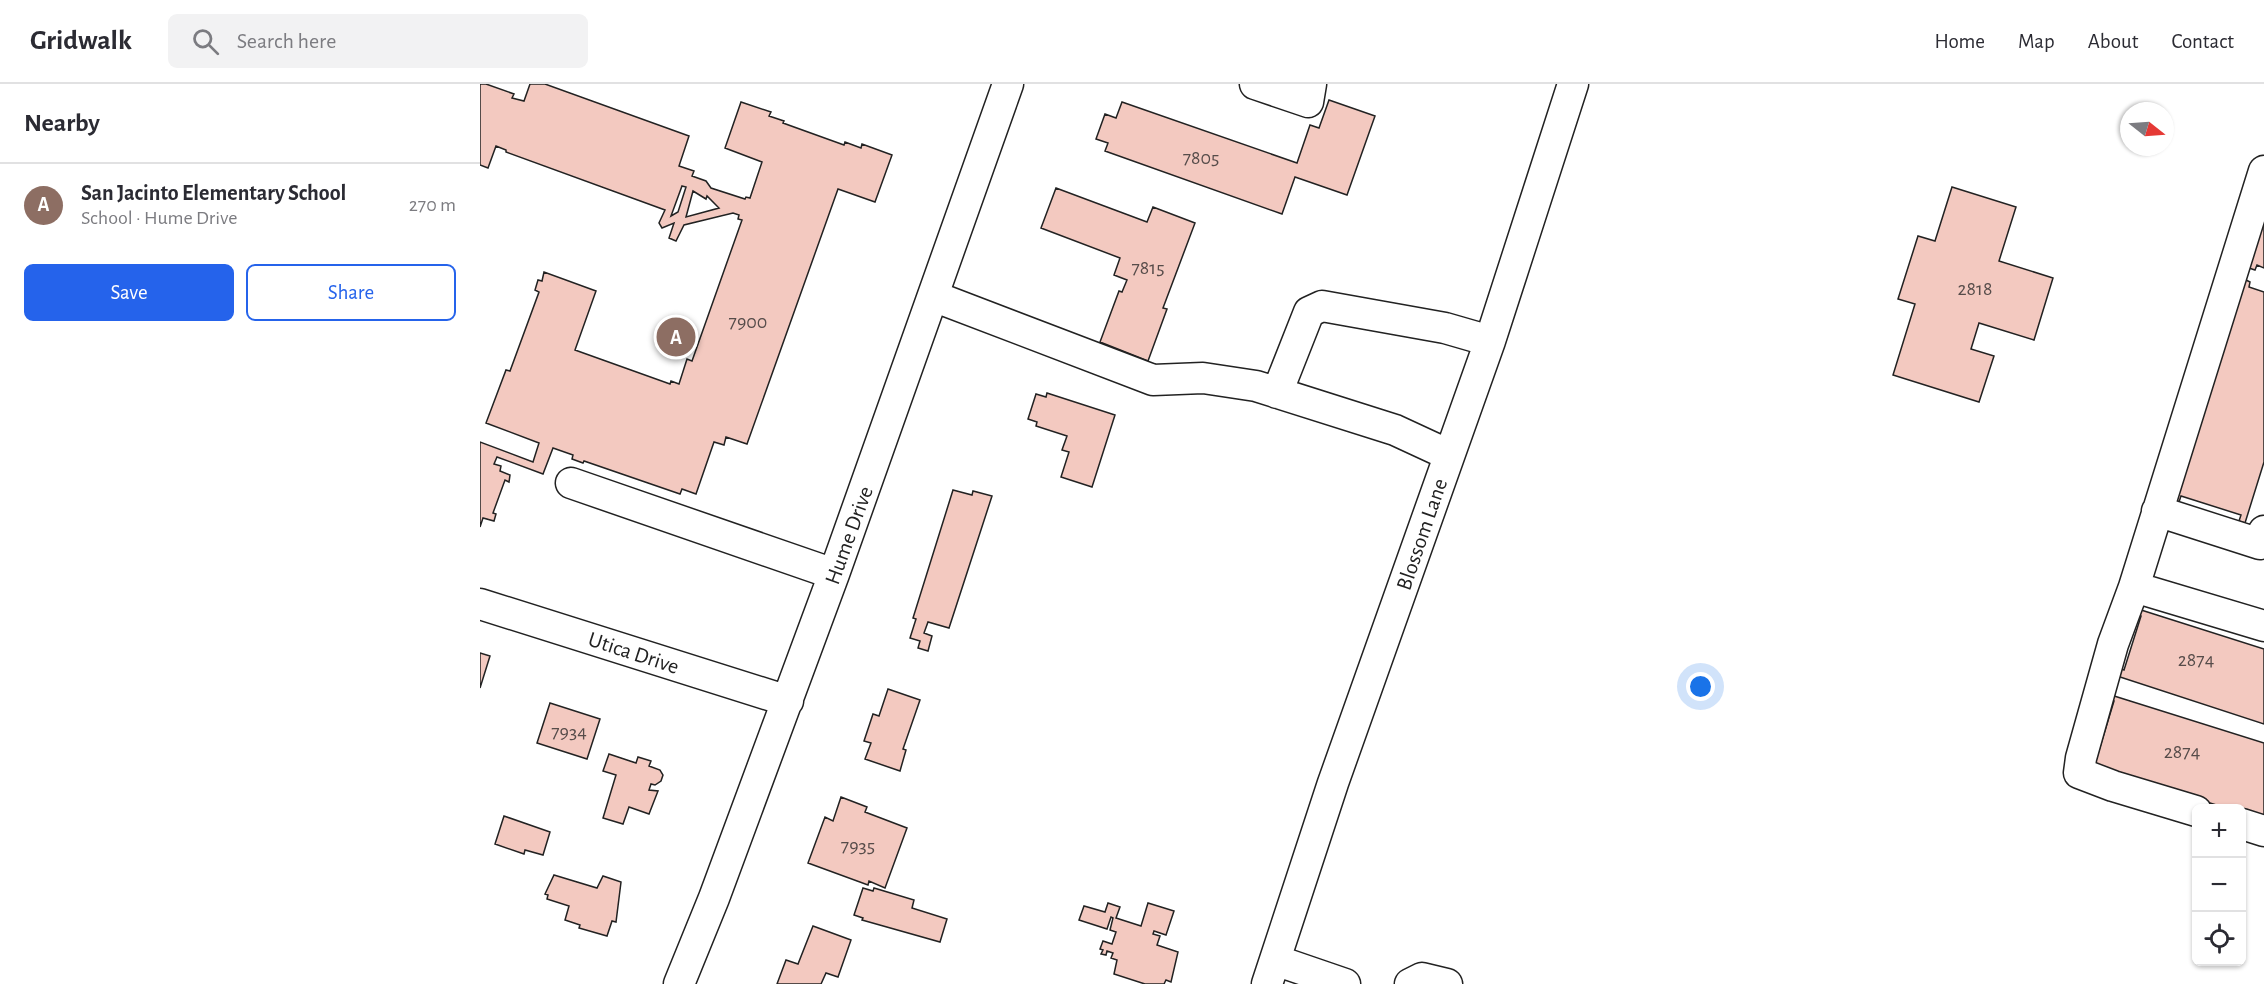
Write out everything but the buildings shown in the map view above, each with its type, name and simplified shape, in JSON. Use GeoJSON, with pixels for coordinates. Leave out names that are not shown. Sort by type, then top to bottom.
{"type":"FeatureCollection","features":[{"type":"Feature","properties":{"kind":"street"},"geometry":{"type":"LineString","coordinates":[[1255,84],[1308,102],[1311,84]]}},
{"type":"Feature","properties":{"kind":"street","name":"Blossom Lane"},"geometry":{"type":"LineString","coordinates":[[1271,972],[1333,783],[1490,341],[1573,84]]}},
{"type":"Feature","properties":{"kind":"street","name":"Hume Drive"},"geometry":{"type":"LineString","coordinates":[[679,984],[788,701],[933,296],[998,87]]}},
{"type":"Feature","properties":{"kind":"street"},"geometry":{"type":"LineString","coordinates":[[2192,810],[2113,786],[2079,773],[2081,758],[2113,644],[2134,587],[2264,171]]}},
{"type":"Feature","properties":{"kind":"street"},"geometry":{"type":"LineString","coordinates":[[933,296],[1154,380],[1203,378],[1257,386],[1395,430],[1449,455]]}},
{"type":"Feature","properties":{"kind":"street"},"geometry":{"type":"LineString","coordinates":[[1277,393],[1309,312],[1322,306],[1445,328],[1490,341]]}},
{"type":"Feature","properties":{"kind":"street"},"geometry":{"type":"LineString","coordinates":[[571,483],[834,574]]}},
{"type":"Feature","properties":{"kind":"street"},"geometry":{"type":"LineString","coordinates":[[2157,511],[2263,541]]}},
{"type":"Feature","properties":{"kind":"street"},"geometry":{"type":"LineString","coordinates":[[2134,587],[2264,626]]}},
{"type":"Feature","properties":{"kind":"street","name":"Utica Drive"},"geometry":{"type":"LineString","coordinates":[[480,604],[788,701]]}},
{"type":"Feature","properties":{"kind":"street"},"geometry":{"type":"LineString","coordinates":[[2246,826],[2264,831]]}},
{"type":"Feature","properties":{"kind":"street"},"geometry":{"type":"LineString","coordinates":[[1271,972],[1345,984]]}},
{"type":"Feature","properties":{"kind":"street"},"geometry":{"type":"LineString","coordinates":[[1410,984],[1422,978],[1448,984]]}},
{"type":"Feature","properties":{"kind":"place","name":"San Jacinto Elementary School"},"geometry":{"type":"Point","coordinates":[676,337]}}]}
